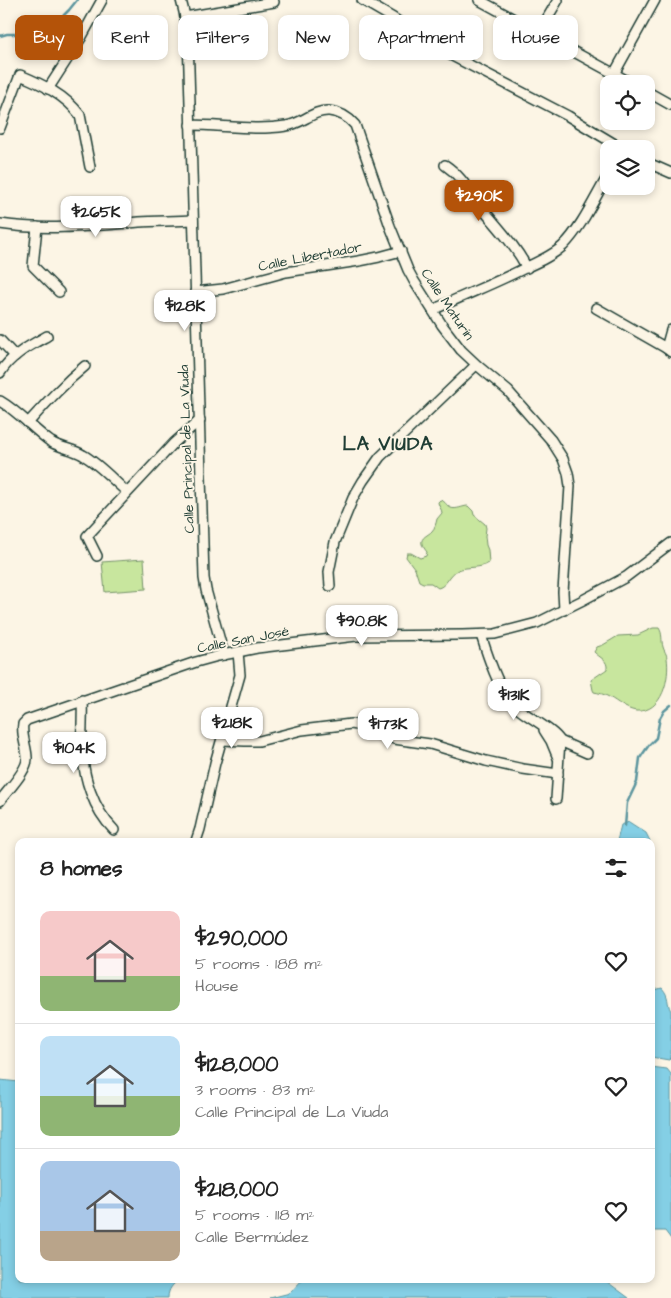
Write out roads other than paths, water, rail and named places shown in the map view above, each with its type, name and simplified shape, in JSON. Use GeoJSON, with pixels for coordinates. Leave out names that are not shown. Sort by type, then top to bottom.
{"type":"FeatureCollection","features":[{"type":"Feature","properties":{"kind":"street"},"geometry":{"type":"LineString","coordinates":[[48,89],[74,50],[102,0]]}},
{"type":"Feature","properties":{"kind":"street","name":"Calle Principal de La Viuda"},"geometry":{"type":"LineString","coordinates":[[181,0],[185,15]]}},
{"type":"Feature","properties":{"kind":"street"},"geometry":{"type":"LineString","coordinates":[[362,0],[387,14],[431,45],[568,116],[607,140]]}},
{"type":"Feature","properties":{"kind":"street"},"geometry":{"type":"LineString","coordinates":[[479,0],[507,15]]}},
{"type":"Feature","properties":{"kind":"street"},"geometry":{"type":"LineString","coordinates":[[549,15],[558,0]]}},
{"type":"Feature","properties":{"kind":"street"},"geometry":{"type":"LineString","coordinates":[[578,54],[614,74],[655,0]]}},
{"type":"Feature","properties":{"kind":"street"},"geometry":{"type":"LineString","coordinates":[[197,15],[274,2]]}},
{"type":"Feature","properties":{"kind":"street","name":"Calle Principal de La Viuda"},"geometry":{"type":"LineString","coordinates":[[189,60],[204,578],[224,655]]}},
{"type":"Feature","properties":{"kind":"street"},"geometry":{"type":"LineString","coordinates":[[0,128],[20,74],[68,102],[80,115],[90,166]]}},
{"type":"Feature","properties":{"kind":"street"},"geometry":{"type":"LineString","coordinates":[[655,96],[671,105]]}},
{"type":"Feature","properties":{"kind":"street"},"geometry":{"type":"LineString","coordinates":[[0,97],[10,101]]}},
{"type":"Feature","properties":{"kind":"street","name":"Calle Maturín"},"geometry":{"type":"LineString","coordinates":[[190,125],[270,128],[290,126],[320,112],[336,112],[345,116],[355,126],[387,216],[414,281],[447,333],[476,365],[508,391],[543,430],[563,459],[570,486],[563,592],[564,610]]}},
{"type":"Feature","properties":{"kind":"street"},"geometry":{"type":"LineString","coordinates":[[445,165],[460,177],[479,204],[515,247],[527,268]]}},
{"type":"Feature","properties":{"kind":"street"},"geometry":{"type":"LineString","coordinates":[[655,166],[671,173]]}},
{"type":"Feature","properties":{"kind":"street"},"geometry":{"type":"LineString","coordinates":[[433,310],[527,268],[555,252],[574,232],[600,189]]}},
{"type":"Feature","properties":{"kind":"street"},"geometry":{"type":"LineString","coordinates":[[0,224],[37,227],[91,226],[193,220]]}},
{"type":"Feature","properties":{"kind":"street"},"geometry":{"type":"LineString","coordinates":[[37,227],[33,266],[59,292]]}},
{"type":"Feature","properties":{"kind":"street","name":"Calle Libertador"},"geometry":{"type":"LineString","coordinates":[[195,292],[223,289],[286,272],[359,261],[401,251]]}},
{"type":"Feature","properties":{"kind":"street"},"geometry":{"type":"LineString","coordinates":[[596,308],[668,350],[671,330]]}},
{"type":"Feature","properties":{"kind":"street"},"geometry":{"type":"LineString","coordinates":[[0,373],[9,360],[47,336]]}},
{"type":"Feature","properties":{"kind":"street"},"geometry":{"type":"LineString","coordinates":[[0,340],[15,356]]}},
{"type":"Feature","properties":{"kind":"street"},"geometry":{"type":"LineString","coordinates":[[330,586],[329,572],[335,542],[353,498],[363,481],[380,457],[476,365]]}},
{"type":"Feature","properties":{"kind":"street"},"geometry":{"type":"LineString","coordinates":[[28,423],[68,380],[85,366]]}},
{"type":"Feature","properties":{"kind":"street"},"geometry":{"type":"LineString","coordinates":[[0,401],[9,406],[54,444],[89,459],[127,492]]}},
{"type":"Feature","properties":{"kind":"street"},"geometry":{"type":"LineString","coordinates":[[97,556],[87,536],[174,443],[200,420]]}},
{"type":"Feature","properties":{"kind":"street","name":"Calle San José"},"geometry":{"type":"LineString","coordinates":[[0,800],[26,765],[27,756],[22,730],[23,724],[27,720],[196,662],[238,652],[282,644],[364,635],[495,634],[530,625],[564,610],[626,577],[671,543]]}},
{"type":"Feature","properties":{"kind":"street"},"geometry":{"type":"LineString","coordinates":[[480,635],[498,681],[511,702],[560,741],[587,753]]}},
{"type":"Feature","properties":{"kind":"street"},"geometry":{"type":"LineString","coordinates":[[197,838],[215,763],[240,675],[238,652]]}},
{"type":"Feature","properties":{"kind":"street"},"geometry":{"type":"LineString","coordinates":[[82,700],[82,747],[86,774],[98,810],[114,830]]}},
{"type":"Feature","properties":{"kind":"street"},"geometry":{"type":"LineString","coordinates":[[222,740],[259,741],[302,730],[351,724],[394,739],[430,744],[486,761],[523,769],[558,771]]}},
{"type":"Feature","properties":{"kind":"street"},"geometry":{"type":"LineString","coordinates":[[539,724],[551,741],[556,754],[558,771]]}},
{"type":"Feature","properties":{"kind":"street"},"geometry":{"type":"LineString","coordinates":[[556,799],[560,741]]}},
{"type":"Feature","properties":{"kind":"water"},"geometry":{"type":"Polygon","coordinates":[[[629,822],[646,833],[648,838],[618,838],[621,825],[629,822]]]}},
{"type":"Feature","properties":{"kind":"water"},"geometry":{"type":"Polygon","coordinates":[[[662,988],[666,994],[671,1011],[671,1058],[669,1060],[655,1058],[655,990],[662,988]]]}},
{"type":"Feature","properties":{"kind":"water"},"geometry":{"type":"Polygon","coordinates":[[[655,1068],[667,1069],[671,1074],[671,1239],[665,1231],[655,1231],[655,1068]]]}},
{"type":"Feature","properties":{"kind":"water"},"geometry":{"type":"Polygon","coordinates":[[[0,1080],[15,1082],[15,1283],[175,1283],[171,1287],[168,1298],[0,1298],[0,1080]]]}},
{"type":"Feature","properties":{"kind":"water"},"geometry":{"type":"Polygon","coordinates":[[[299,1283],[609,1283],[629,1298],[270,1298],[290,1293],[299,1283]]]}},
{"type":"Feature","properties":{"kind":"waterway"},"geometry":{"type":"LineString","coordinates":[[0,36],[7,34],[39,34],[50,29],[77,0]]}},
{"type":"Feature","properties":{"kind":"waterway"},"geometry":{"type":"LineString","coordinates":[[625,826],[627,803],[637,782],[640,758],[656,738],[660,718],[671,705]]}},
{"type":"Feature","properties":{"kind":"district","name":"LA VIUDA"},"geometry":{"type":"Point","coordinates":[388,443]}}]}
